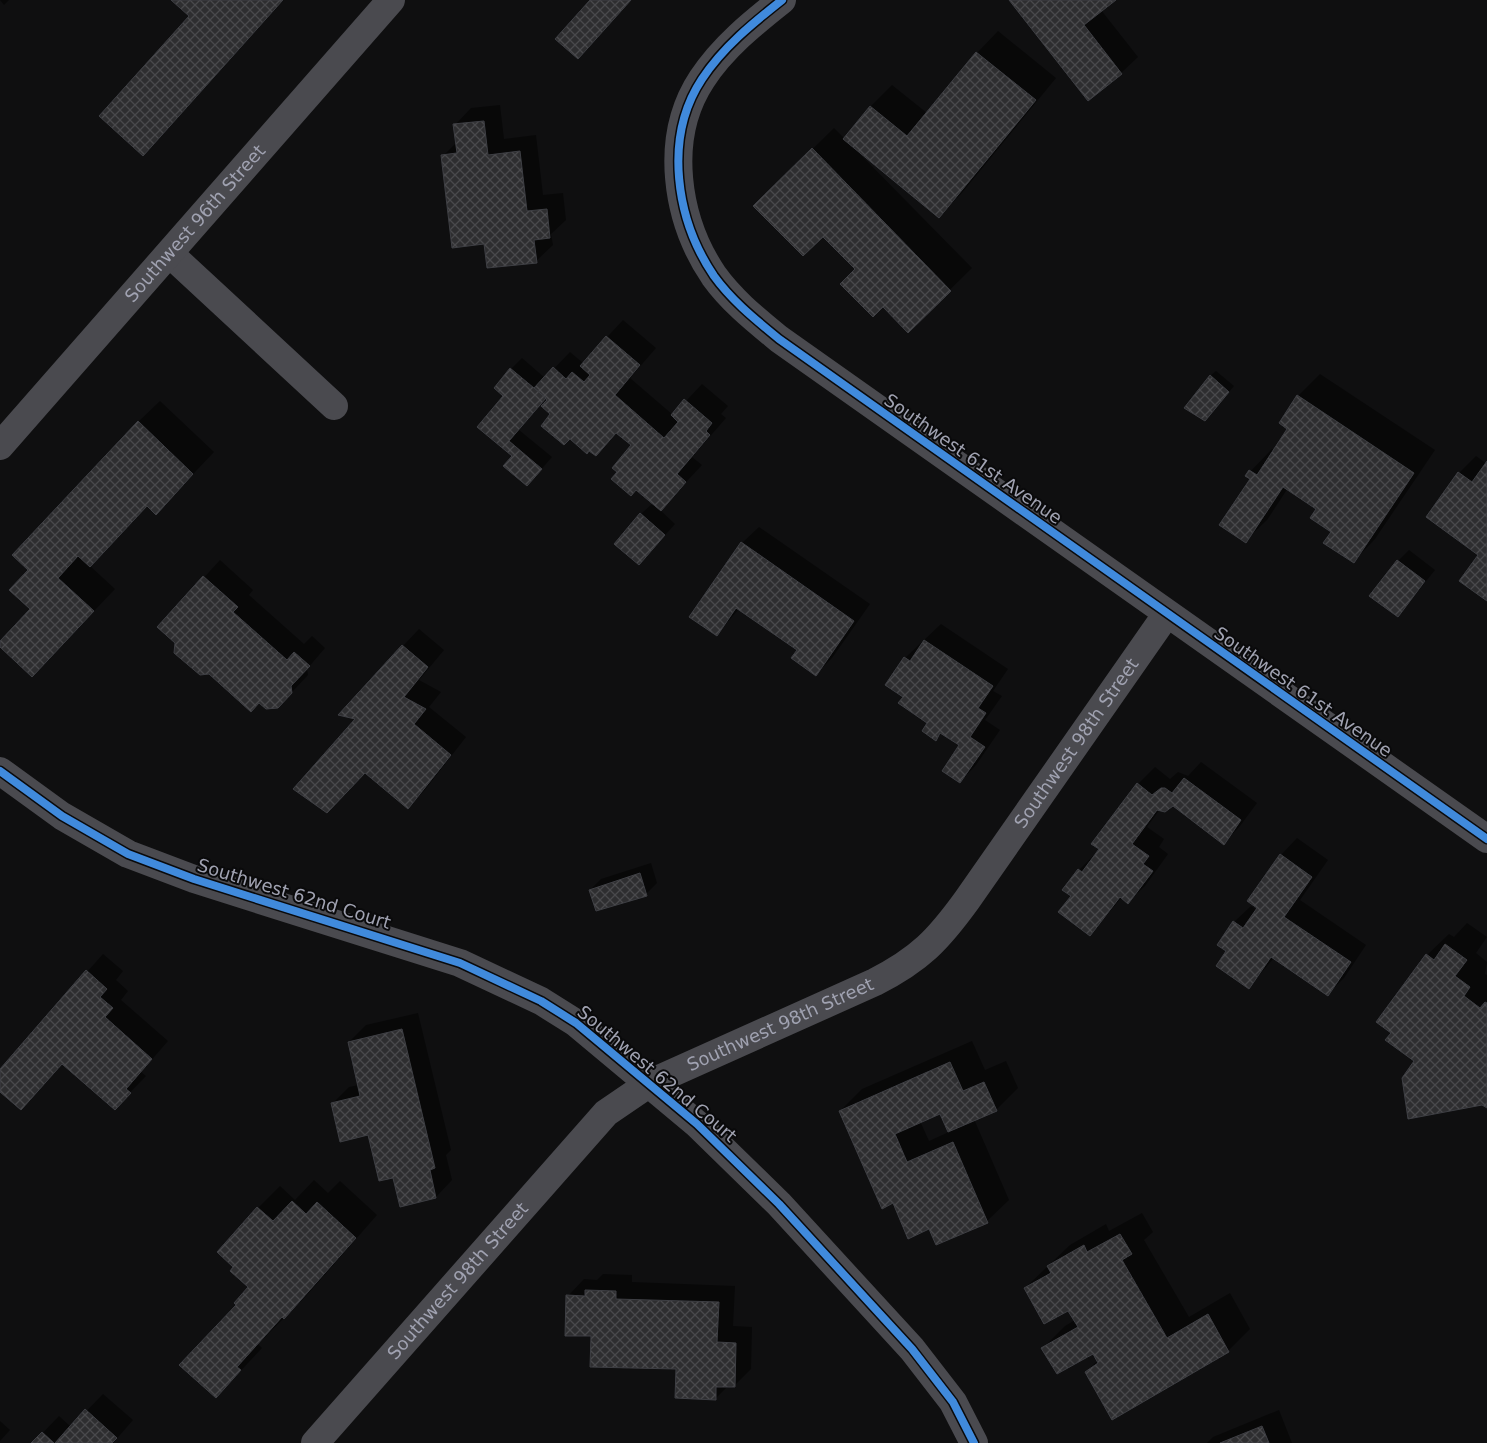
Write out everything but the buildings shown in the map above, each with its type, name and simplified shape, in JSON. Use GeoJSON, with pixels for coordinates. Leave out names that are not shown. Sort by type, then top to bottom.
{"type":"FeatureCollection","features":[{"type":"Feature","properties":{"kind":"street","name":"Southwest 96th Street"},"geometry":{"type":"LineString","coordinates":[[0,446],[391,0]]}},
{"type":"Feature","properties":{"kind":"street","name":"Southwest 61st Avenue"},"geometry":{"type":"LineString","coordinates":[[782,0],[743,32],[719,56],[701,80],[688,108],[681,134],[677,160],[681,193],[688,220],[701,252],[714,276],[731,297],[779,339],[1166,615],[1487,839]]}},
{"type":"Feature","properties":{"kind":"street"},"geometry":{"type":"LineString","coordinates":[[170,254],[334,406]]}},
{"type":"Feature","properties":{"kind":"street","name":"Southwest 98th Street"},"geometry":{"type":"LineString","coordinates":[[315,1443],[606,1113],[650,1083],[875,982],[905,967],[924,952],[943,933],[967,900],[1166,615]]}},
{"type":"Feature","properties":{"kind":"street","name":"Southwest 62nd Court"},"geometry":{"type":"LineString","coordinates":[[0,771],[62,816],[128,854],[163,869],[460,963],[541,1001],[576,1023],[697,1124],[779,1204],[912,1348],[953,1402],[974,1443]]}},
{"type":"Feature","properties":{"kind":"cycle path"},"geometry":{"type":"LineString","coordinates":[[782,0],[739,36],[710,67],[690,102],[682,127],[679,152],[679,179],[683,205],[701,254],[721,285],[745,310],[779,339],[1487,839]]}},
{"type":"Feature","properties":{"kind":"cycle path"},"geometry":{"type":"LineString","coordinates":[[0,771],[62,816],[128,854],[194,879],[460,963],[541,1001],[576,1023],[697,1124],[779,1204],[912,1349],[953,1402],[974,1443]]}}]}
